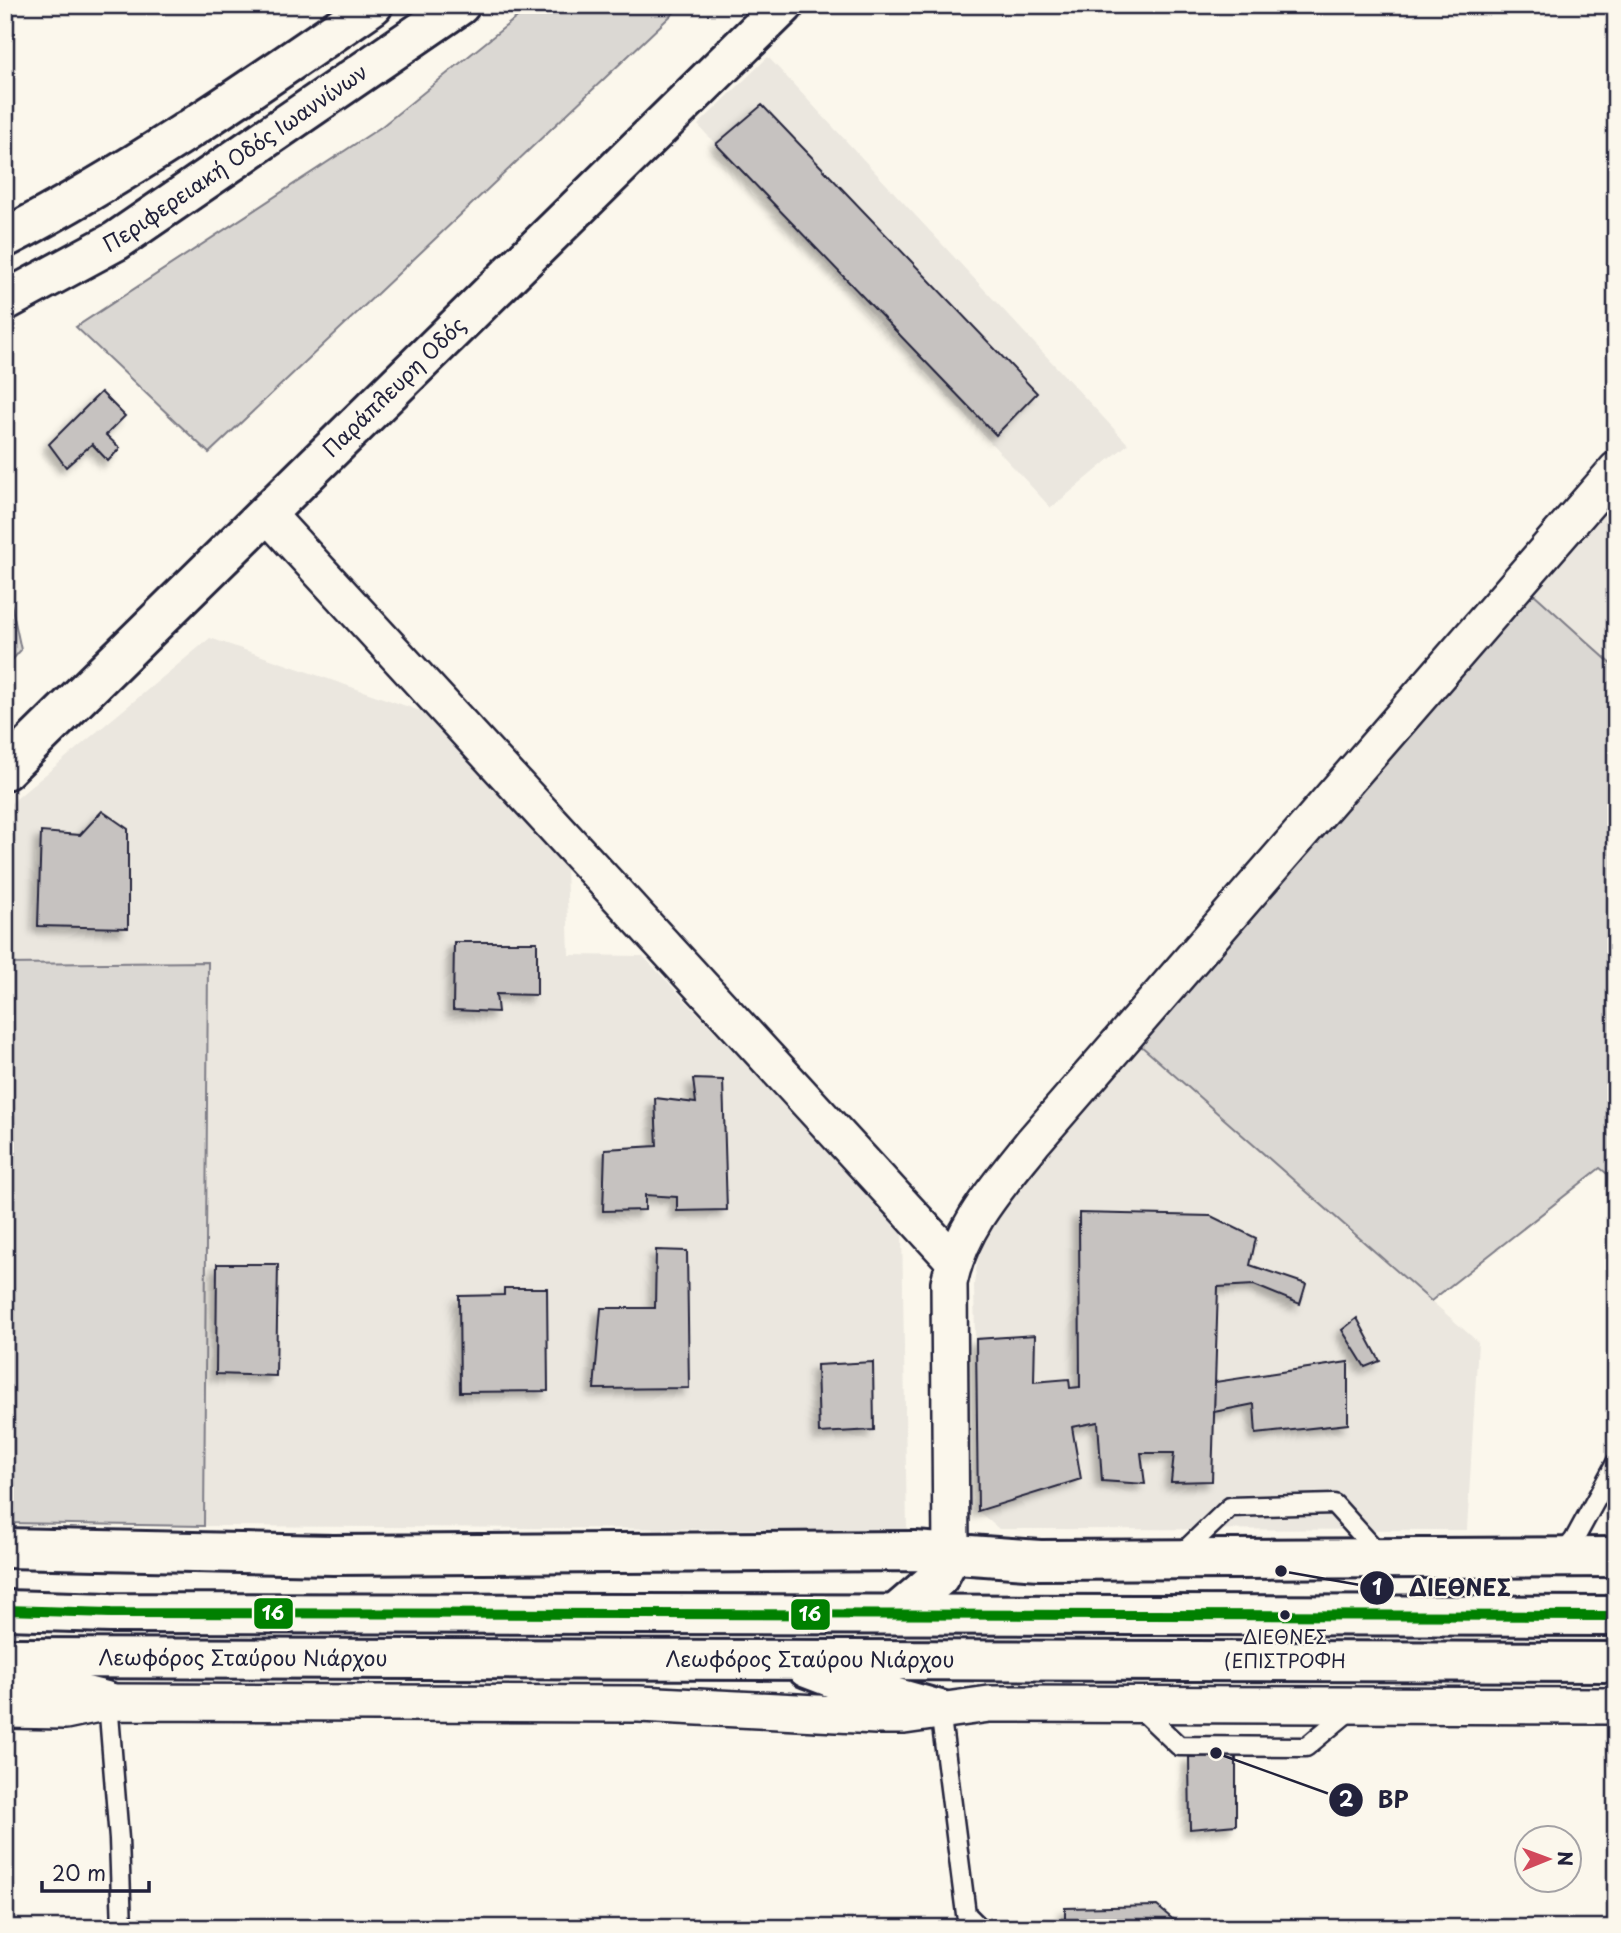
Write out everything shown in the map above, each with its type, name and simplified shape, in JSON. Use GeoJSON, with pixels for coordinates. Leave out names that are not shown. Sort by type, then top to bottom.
{"type":"FeatureCollection","features":[{"type":"Feature","properties":{"kind":"main road"},"geometry":{"type":"LineString","coordinates":[[5,238],[99,186],[164,145],[373,5]]}},
{"type":"Feature","properties":{"kind":"main road","name":"Περιφερειακή Οδός Ιωαννίνων"},"geometry":{"type":"LineString","coordinates":[[5,301],[116,241],[345,87],[460,5]]}},
{"type":"Feature","properties":{"kind":"main road","name":"Παράπλευρη Οδός"},"geometry":{"type":"LineString","coordinates":[[5,770],[784,5]]}},
{"type":"Feature","properties":{"kind":"main road"},"geometry":{"type":"LineString","coordinates":[[5,1548],[356,1555],[886,1551],[1040,1560],[1616,1557]]}},
{"type":"Feature","properties":{"kind":"main road"},"geometry":{"type":"LineString","coordinates":[[897,1613],[939,1577],[951,1555]]}},
{"type":"Feature","properties":{"kind":"main road"},"geometry":{"type":"LineString","coordinates":[[5,1610],[111,1613],[1616,1616]]}},
{"type":"Feature","properties":{"kind":"main road","name":"Λεωφόρος Σταύρου Νιάρχου"},"geometry":{"type":"LineString","coordinates":[[5,1658],[1616,1662]]}},
{"type":"Feature","properties":{"kind":"main road"},"geometry":{"type":"LineString","coordinates":[[786,1660],[854,1686],[940,1710]]}},
{"type":"Feature","properties":{"kind":"main road"},"geometry":{"type":"LineString","coordinates":[[5,1681],[35,1689],[89,1695],[108,1702]]}},
{"type":"Feature","properties":{"kind":"street"},"geometry":{"type":"LineString","coordinates":[[951,1555],[948,1296],[954,1261],[977,1213],[1033,1142],[1616,470]]}},
{"type":"Feature","properties":{"kind":"street"},"geometry":{"type":"LineString","coordinates":[[267,513],[954,1261]]}},
{"type":"Feature","properties":{"kind":"street"},"geometry":{"type":"LineString","coordinates":[[5,1710],[65,1711],[108,1702],[639,1703],[904,1716],[989,1704],[1616,1706]]}},
{"type":"Feature","properties":{"kind":"lane"},"geometry":{"type":"LineString","coordinates":[[1560,1558],[1574,1540],[1616,1463]]}},
{"type":"Feature","properties":{"kind":"lane"},"geometry":{"type":"LineString","coordinates":[[1176,1559],[1230,1507],[1334,1504],[1384,1558]]}},
{"type":"Feature","properties":{"kind":"lane"},"geometry":{"type":"LineString","coordinates":[[108,1702],[119,1839],[122,1928]]}},
{"type":"Feature","properties":{"kind":"lane"},"geometry":{"type":"LineString","coordinates":[[940,1710],[966,1914],[980,1928]]}},
{"type":"Feature","properties":{"kind":"shaded area"},"geometry":{"type":"Polygon","coordinates":[[[532,5],[682,5],[209,453],[76,327],[381,127],[532,5]]]}},
{"type":"Feature","properties":{"kind":"shaded area"},"geometry":{"type":"Polygon","coordinates":[[[768,57],[1128,444],[1051,508],[698,125],[768,57]]]}},
{"type":"Feature","properties":{"kind":"shaded area"},"geometry":{"type":"Polygon","coordinates":[[[1616,498],[1616,668],[1533,593],[1616,498]]]}},
{"type":"Feature","properties":{"kind":"shaded area"},"geometry":{"type":"Polygon","coordinates":[[[5,575],[21,650],[5,668],[5,575]]]}},
{"type":"Feature","properties":{"kind":"shaded area"},"geometry":{"type":"Polygon","coordinates":[[[1533,593],[1616,668],[1616,1181],[1600,1168],[1431,1301],[1140,1045],[1533,593]]]}},
{"type":"Feature","properties":{"kind":"shaded area"},"geometry":{"type":"Polygon","coordinates":[[[210,638],[432,715],[566,865],[569,955],[643,956],[902,1228],[907,1530],[204,1526],[208,962],[5,964],[5,808],[210,638]]]}},
{"type":"Feature","properties":{"kind":"shaded area"},"geometry":{"type":"Polygon","coordinates":[[[208,962],[204,1526],[5,1523],[5,964],[208,962]]]}},
{"type":"Feature","properties":{"kind":"shaded area"},"geometry":{"type":"Polygon","coordinates":[[[1140,1045],[1478,1342],[1467,1530],[999,1529],[978,1511],[974,1284],[979,1252],[993,1220],[1008,1197],[1140,1045]]]}},
{"type":"Feature","properties":{"kind":"building"},"geometry":{"type":"Polygon","coordinates":[[[762,105],[1037,393],[996,435],[716,144],[762,105]]]}},
{"type":"Feature","properties":{"kind":"building"},"geometry":{"type":"Polygon","coordinates":[[[101,392],[125,416],[106,435],[120,448],[108,461],[92,444],[66,467],[49,444],[101,392]]]}},
{"type":"Feature","properties":{"kind":"building"},"geometry":{"type":"Polygon","coordinates":[[[102,811],[128,829],[128,928],[38,926],[41,832],[80,835],[102,811]]]}},
{"type":"Feature","properties":{"kind":"building"},"geometry":{"type":"Polygon","coordinates":[[[454,942],[537,942],[537,995],[496,994],[498,1012],[453,1010],[454,942]]]}},
{"type":"Feature","properties":{"kind":"building"},"geometry":{"type":"Polygon","coordinates":[[[693,1079],[723,1080],[727,1210],[677,1211],[677,1197],[645,1195],[645,1210],[603,1211],[605,1149],[657,1146],[655,1098],[696,1103],[693,1079]]]}},
{"type":"Feature","properties":{"kind":"building"},"geometry":{"type":"Polygon","coordinates":[[[1079,1213],[1211,1216],[1256,1238],[1250,1265],[1306,1284],[1300,1304],[1254,1285],[1218,1287],[1212,1481],[1171,1482],[1174,1453],[1141,1453],[1145,1484],[1102,1481],[1098,1422],[1072,1427],[1081,1479],[978,1511],[976,1339],[1035,1335],[1034,1382],[1069,1379],[1070,1388],[1080,1387],[1079,1213]]]}},
{"type":"Feature","properties":{"kind":"building"},"geometry":{"type":"Polygon","coordinates":[[[656,1250],[687,1251],[689,1388],[594,1389],[601,1308],[655,1308],[656,1250]]]}},
{"type":"Feature","properties":{"kind":"building"},"geometry":{"type":"Polygon","coordinates":[[[217,1264],[278,1264],[276,1376],[216,1374],[217,1264]]]}},
{"type":"Feature","properties":{"kind":"building"},"geometry":{"type":"Polygon","coordinates":[[[504,1288],[547,1288],[548,1391],[460,1392],[459,1296],[504,1295],[504,1288]]]}},
{"type":"Feature","properties":{"kind":"building"},"geometry":{"type":"Polygon","coordinates":[[[1357,1318],[1380,1361],[1365,1367],[1342,1330],[1357,1318]]]}},
{"type":"Feature","properties":{"kind":"building"},"geometry":{"type":"Polygon","coordinates":[[[873,1362],[874,1430],[819,1433],[817,1365],[873,1362]]]}},
{"type":"Feature","properties":{"kind":"building"},"geometry":{"type":"Polygon","coordinates":[[[1348,1362],[1348,1424],[1256,1434],[1254,1404],[1214,1412],[1215,1382],[1348,1362]]]}},
{"type":"Feature","properties":{"kind":"building"},"geometry":{"type":"Polygon","coordinates":[[[1236,1756],[1236,1825],[1190,1829],[1189,1757],[1236,1756]]]}},
{"type":"Feature","properties":{"kind":"building"},"geometry":{"type":"Polygon","coordinates":[[[1157,1906],[1182,1927],[1209,1928],[1065,1928],[1065,1908],[1157,1906]]]}},
{"type":"Feature","properties":{"kind":"transit line","name":"16"},"geometry":{"type":"LineString","coordinates":[[5,1610],[111,1613],[1616,1616]]}},
{"type":"Feature","properties":{"kind":"place","name":"ΔΙΕΘΝΕΣ"},"geometry":{"type":"Point","coordinates":[1281,1571]}},
{"type":"Feature","properties":{"kind":"place","name":"ΔΙΕΘΝΕΣ (ΕΠΙΣΤΡΟΦΗ"},"geometry":{"type":"Point","coordinates":[1285,1615]}},
{"type":"Feature","properties":{"kind":"place","name":"BP"},"geometry":{"type":"Point","coordinates":[1216,1753]}}]}
